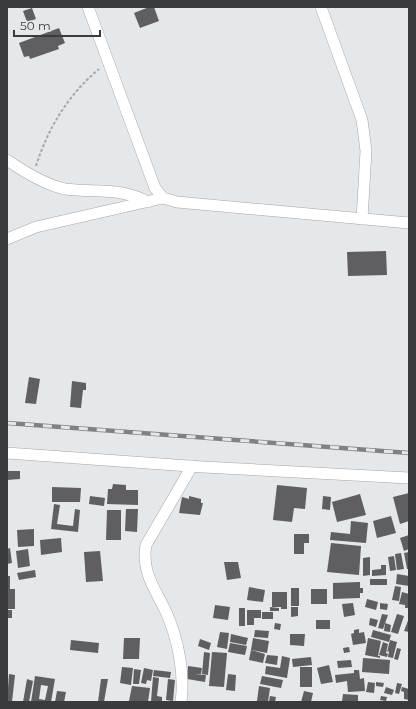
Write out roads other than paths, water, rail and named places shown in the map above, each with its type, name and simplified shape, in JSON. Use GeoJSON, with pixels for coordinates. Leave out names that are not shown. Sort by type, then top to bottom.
{"type":"FeatureCollection","features":[{"type":"Feature","properties":{"kind":"street"},"geometry":{"type":"LineString","coordinates":[[88,7],[155,188],[163,198]]}},
{"type":"Feature","properties":{"kind":"street"},"geometry":{"type":"LineString","coordinates":[[321,7],[362,120],[366,151],[362,219]]}},
{"type":"Feature","properties":{"kind":"street"},"geometry":{"type":"LineString","coordinates":[[7,160],[33,175],[63,188],[87,192],[115,191],[138,196],[148,202]]}},
{"type":"Feature","properties":{"kind":"street"},"geometry":{"type":"LineString","coordinates":[[7,239],[36,227],[163,198],[177,202],[409,223]]}},
{"type":"Feature","properties":{"kind":"street"},"geometry":{"type":"LineString","coordinates":[[7,453],[192,466],[409,478]]}},
{"type":"Feature","properties":{"kind":"street"},"geometry":{"type":"LineString","coordinates":[[181,702],[182,682],[173,630],[146,571],[144,556],[146,545],[192,466]]}},
{"type":"Feature","properties":{"kind":"railway"},"geometry":{"type":"LineString","coordinates":[[7,423],[409,453]]}}]}
